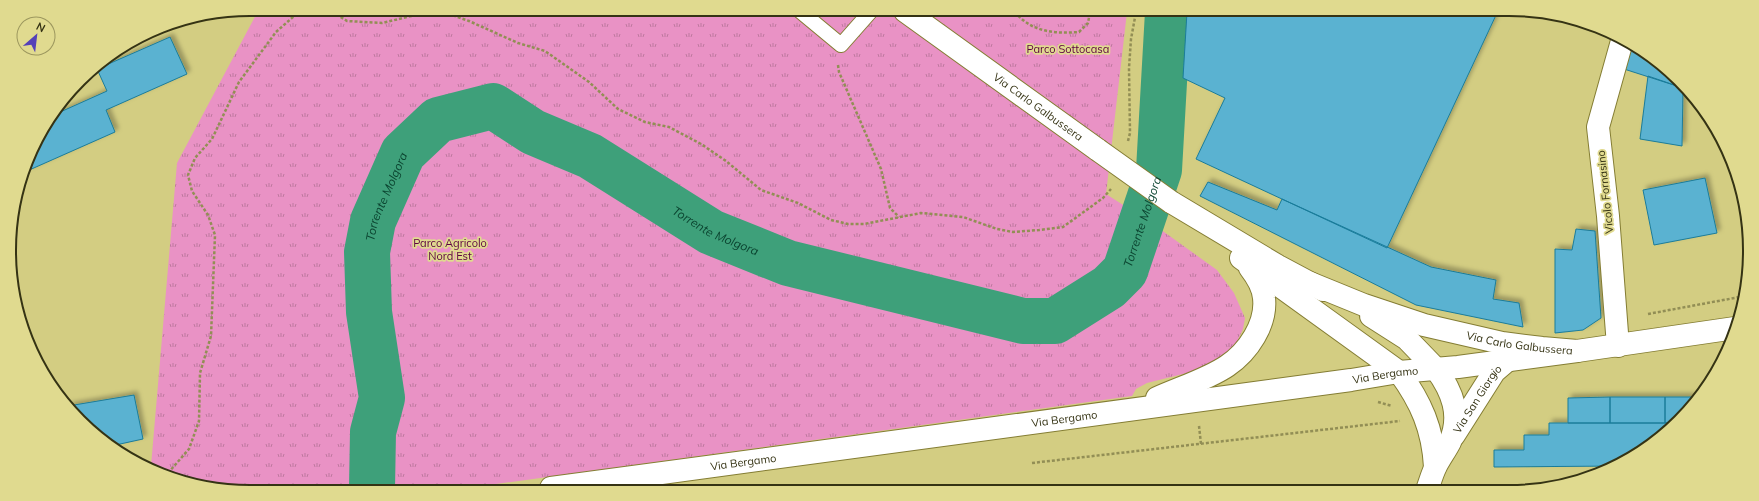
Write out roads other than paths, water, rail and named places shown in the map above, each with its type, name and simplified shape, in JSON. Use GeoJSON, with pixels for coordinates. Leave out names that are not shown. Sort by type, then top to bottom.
{"type":"FeatureCollection","features":[{"type":"Feature","properties":{"kind":"street","name":"Via Carlo Galbussera"},"geometry":{"type":"LineString","coordinates":[[912,16],[1171,202],[1242,259],[1399,372]]}},
{"type":"Feature","properties":{"kind":"street","name":"Vicolo Fornasino"},"geometry":{"type":"LineString","coordinates":[[1618,346],[1608,216],[1598,127],[1621,45]]}},
{"type":"Feature","properties":{"kind":"street","name":"Via Carlo Galbussera"},"geometry":{"type":"LineString","coordinates":[[1171,202],[1310,283],[1381,322],[1407,339],[1436,369]]}},
{"type":"Feature","properties":{"kind":"street","name":"Via Carlo Galbussera"},"geometry":{"type":"LineString","coordinates":[[1134,408],[1227,367],[1242,354],[1262,320],[1264,298],[1257,278],[1242,259]]}},
{"type":"Feature","properties":{"kind":"street","name":"Via Carlo Galbussera"},"geometry":{"type":"LineString","coordinates":[[1310,283],[1364,305],[1424,325],[1502,343],[1577,351],[1730,329]]}},
{"type":"Feature","properties":{"kind":"street","name":"Via Bergamo"},"geometry":{"type":"LineString","coordinates":[[574,485],[1134,408],[1351,380],[1399,372],[1436,369],[1577,351]]}},
{"type":"Feature","properties":{"kind":"street","name":"Via San Giorgio"},"geometry":{"type":"LineString","coordinates":[[1429,485],[1435,467],[1484,387],[1494,372],[1508,360]]}},
{"type":"Feature","properties":{"kind":"street","name":"Via San Giorgio"},"geometry":{"type":"LineString","coordinates":[[1436,369],[1446,383],[1455,404],[1455,420],[1450,441]]}},
{"type":"Feature","properties":{"kind":"street","name":"Via San Giorgio"},"geometry":{"type":"LineString","coordinates":[[1399,372],[1413,392],[1423,411],[1432,438],[1435,467]]}},
{"type":"Feature","properties":{"kind":"lane"},"geometry":{"type":"LineString","coordinates":[[806,16],[841,45],[867,16]]}},
{"type":"Feature","properties":{"kind":"waterway","name":"Torrente Molgora"},"geometry":{"type":"LineString","coordinates":[[372,485],[373,432],[382,398],[369,312],[367,252],[373,221],[403,153],[438,120],[493,106],[533,132],[590,156],[711,232],[788,263],[1023,321],[1055,321],[1109,287],[1125,271],[1159,170],[1168,16]]}},
{"type":"Feature","properties":{"kind":"park label","name":"Parco Sottocasa"},"geometry":{"type":"Point","coordinates":[1068,49]}},
{"type":"Feature","properties":{"kind":"park label","name":"Parco Agricolo Nord Est"},"geometry":{"type":"Point","coordinates":[450,249]}}]}
